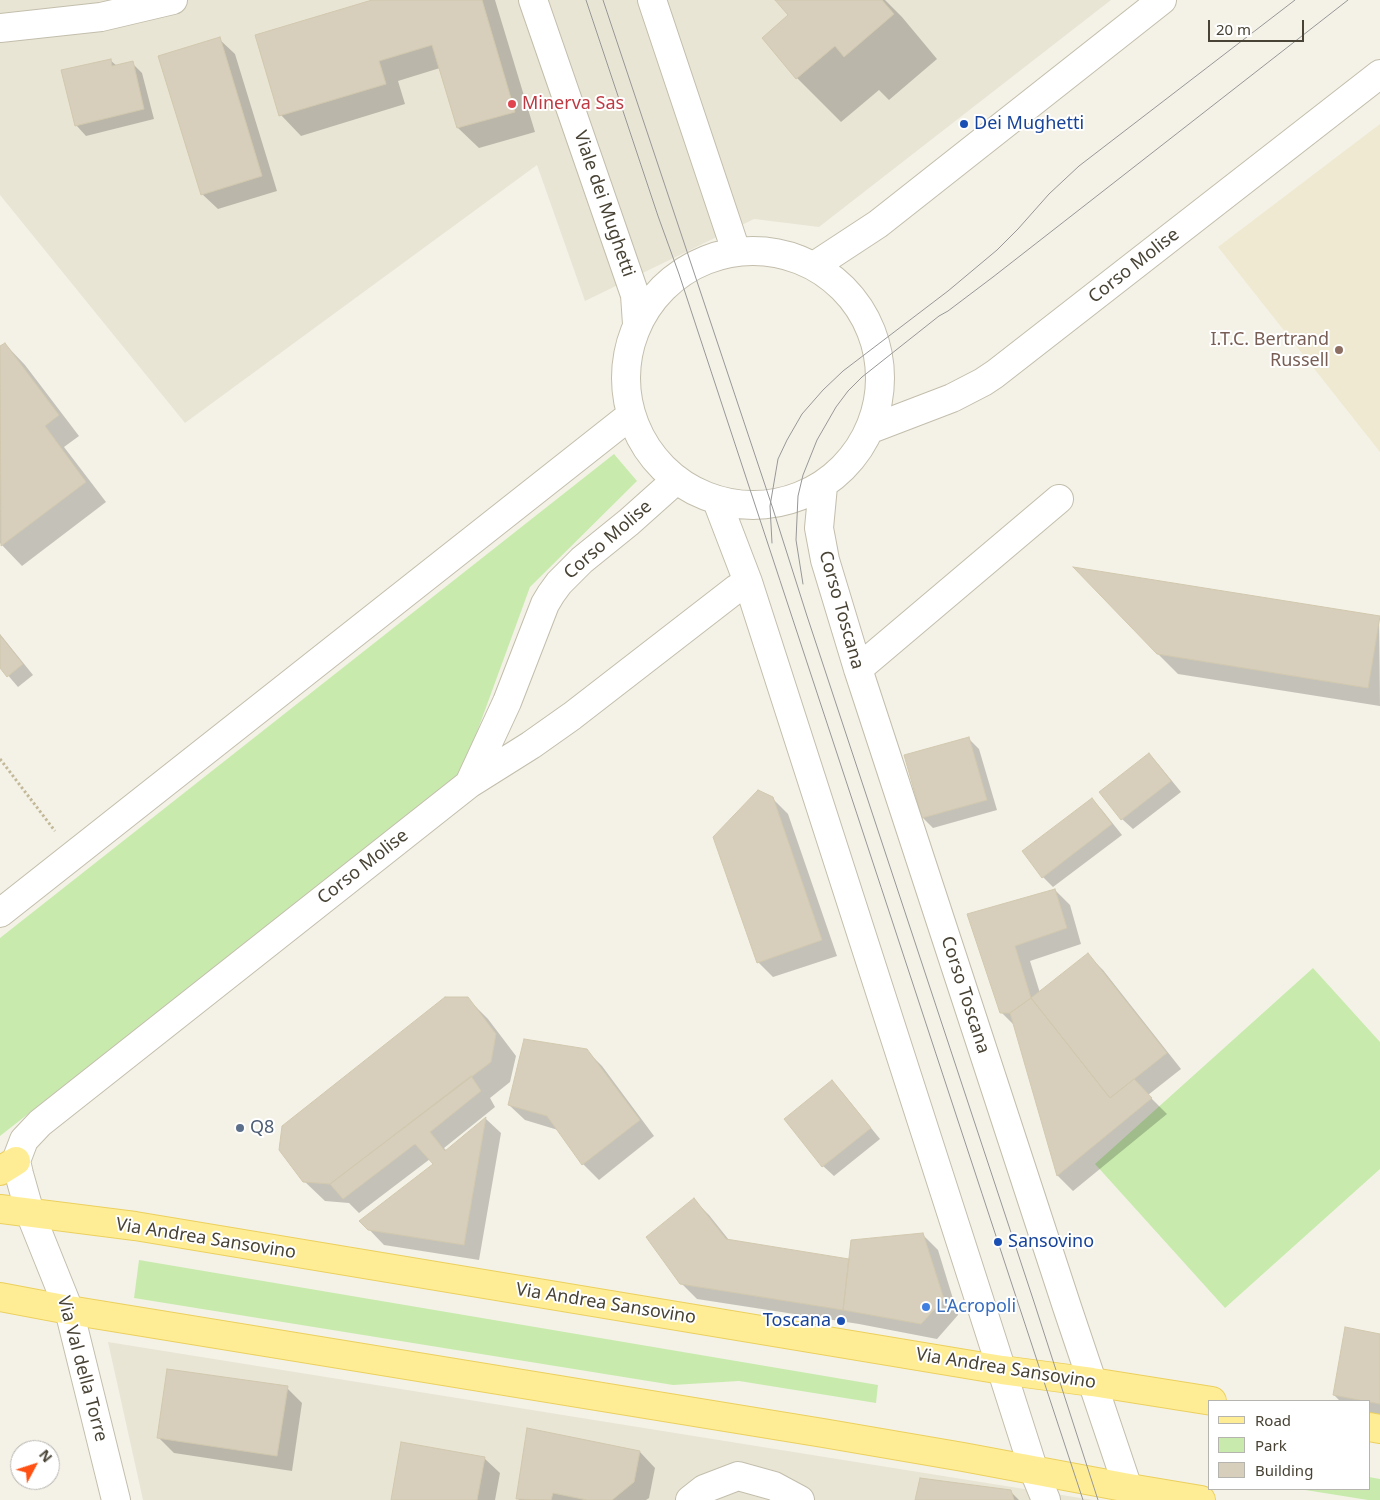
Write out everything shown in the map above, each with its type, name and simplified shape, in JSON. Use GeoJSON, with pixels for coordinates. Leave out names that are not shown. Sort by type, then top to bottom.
{"type":"FeatureCollection","features":[{"type":"Feature","properties":{"kind":"main road","name":"Via Andrea Sansovino"},"geometry":{"type":"LineString","coordinates":[[0,1209],[135,1226],[1002,1370],[1208,1400]]}},
{"type":"Feature","properties":{"kind":"main road"},"geometry":{"type":"LineString","coordinates":[[0,1297],[69,1310],[823,1433],[1034,1470],[1130,1494],[1202,1500]]}},
{"type":"Feature","properties":{"kind":"street"},"geometry":{"type":"LineString","coordinates":[[0,28],[102,17],[173,0]]}},
{"type":"Feature","properties":{"kind":"street","name":"Viale dei Mughetti"},"geometry":{"type":"LineString","coordinates":[[533,0],[635,296],[637,324]]}},
{"type":"Feature","properties":{"kind":"street"},"geometry":{"type":"LineString","coordinates":[[652,0],[736,251]]}},
{"type":"Feature","properties":{"kind":"street"},"geometry":{"type":"LineString","coordinates":[[814,266],[878,224],[1162,0]]}},
{"type":"Feature","properties":{"kind":"street","name":"Corso Molise"},"geometry":{"type":"LineString","coordinates":[[871,429],[952,398],[995,374],[1380,74]]}},
{"type":"Feature","properties":{"kind":"street"},"geometry":{"type":"LineString","coordinates":[[736,251],[775,252],[796,258],[814,266],[838,282],[864,316],[874,340],[879,364],[878,403],[871,429],[855,459],[822,486],[772,506],[717,501],[694,492],[676,480],[650,450],[631,415],[626,391],[626,369],[630,345],[637,324],[661,288],[697,263],[710,257],[736,251]]}},
{"type":"Feature","properties":{"kind":"street"},"geometry":{"type":"LineString","coordinates":[[0,913],[631,415]]}},
{"type":"Feature","properties":{"kind":"street","name":"Corso Molise"},"geometry":{"type":"LineString","coordinates":[[30,1212],[8,1166],[24,1140],[40,1123],[469,784],[508,702],[545,604],[551,594],[582,560],[629,522],[676,480]]}},
{"type":"Feature","properties":{"kind":"street","name":"Corso Toscana"},"geometry":{"type":"LineString","coordinates":[[822,486],[820,528],[825,560],[858,669],[1130,1494]]}},
{"type":"Feature","properties":{"kind":"street"},"geometry":{"type":"LineString","coordinates":[[858,669],[1059,500]]}},
{"type":"Feature","properties":{"kind":"street"},"geometry":{"type":"LineString","coordinates":[[717,501],[748,582],[1034,1470],[1046,1500]]}},
{"type":"Feature","properties":{"kind":"street"},"geometry":{"type":"LineString","coordinates":[[469,784],[531,745],[572,716],[729,594],[748,582]]}},
{"type":"Feature","properties":{"kind":"street","name":"Via Val della Torre"},"geometry":{"type":"LineString","coordinates":[[30,1212],[69,1310],[116,1500]]}},
{"type":"Feature","properties":{"kind":"street"},"geometry":{"type":"LineString","coordinates":[[690,1500],[704,1489],[738,1476],[774,1486],[800,1500]]}},
{"type":"Feature","properties":{"kind":"path"},"geometry":{"type":"LineString","coordinates":[[0,759],[74,855]]}},
{"type":"Feature","properties":{"kind":"shaded area"},"geometry":{"type":"Polygon","coordinates":[[[0,0],[1111,0],[819,227],[754,219],[585,301],[537,165],[185,423],[0,195],[0,0]]]}},
{"type":"Feature","properties":{"kind":"shaded area","name":"I.T.C. Bertrand Russell"},"geometry":{"type":"Polygon","coordinates":[[[1380,124],[1380,452],[1218,247],[1380,124]]]}},
{"type":"Feature","properties":{"kind":"shaded area"},"geometry":{"type":"Polygon","coordinates":[[[108,1342],[1093,1500],[143,1500],[108,1342]]]}},
{"type":"Feature","properties":{"kind":"green space"},"geometry":{"type":"Polygon","coordinates":[[[614,454],[637,481],[530,587],[462,773],[0,1136],[0,938],[614,454]]]}},
{"type":"Feature","properties":{"kind":"green space"},"geometry":{"type":"Polygon","coordinates":[[[1313,968],[1380,1042],[1380,1169],[1225,1308],[1095,1164],[1313,968]]]}},
{"type":"Feature","properties":{"kind":"green space"},"geometry":{"type":"Polygon","coordinates":[[[139,1260],[878,1385],[876,1403],[739,1381],[673,1385],[134,1298],[139,1260]]]}},
{"type":"Feature","properties":{"kind":"green space"},"geometry":{"type":"Polygon","coordinates":[[[1370,1477],[1380,1479],[1380,1500],[1368,1500],[1305,1490],[1370,1490],[1370,1477]]]}},
{"type":"Feature","properties":{"kind":"building"},"geometry":{"type":"Polygon","coordinates":[[[372,0],[482,0],[515,112],[457,128],[432,45],[379,61],[386,84],[279,116],[255,35],[372,0]]]}},
{"type":"Feature","properties":{"kind":"building"},"geometry":{"type":"Polygon","coordinates":[[[775,0],[882,0],[894,14],[844,57],[835,46],[796,79],[762,38],[788,15],[775,0]]]}},
{"type":"Feature","properties":{"kind":"building"},"geometry":{"type":"Polygon","coordinates":[[[220,37],[262,176],[201,195],[158,56],[220,37]]]}},
{"type":"Feature","properties":{"kind":"building"},"geometry":{"type":"Polygon","coordinates":[[[111,59],[112,66],[133,61],[144,109],[75,126],[61,70],[111,59]]]}},
{"type":"Feature","properties":{"kind":"building"},"geometry":{"type":"Polygon","coordinates":[[[5,343],[59,415],[45,426],[86,482],[1,546],[0,346],[5,343]]]}},
{"type":"Feature","properties":{"kind":"building"},"geometry":{"type":"Polygon","coordinates":[[[1073,567],[1380,616],[1368,688],[1157,654],[1073,567]]]}},
{"type":"Feature","properties":{"kind":"building"},"geometry":{"type":"Polygon","coordinates":[[[0,635],[23,664],[7,677],[0,668],[0,635]]]}},
{"type":"Feature","properties":{"kind":"building"},"geometry":{"type":"Polygon","coordinates":[[[969,737],[987,800],[922,818],[904,755],[969,737]]]}},
{"type":"Feature","properties":{"kind":"building"},"geometry":{"type":"Polygon","coordinates":[[[1149,753],[1171,781],[1121,820],[1099,792],[1149,753]]]}},
{"type":"Feature","properties":{"kind":"building"},"geometry":{"type":"Polygon","coordinates":[[[758,790],[773,797],[822,940],[757,963],[713,837],[758,790]]]}},
{"type":"Feature","properties":{"kind":"building"},"geometry":{"type":"Polygon","coordinates":[[[1092,798],[1112,824],[1042,878],[1022,851],[1092,798]]]}},
{"type":"Feature","properties":{"kind":"building"},"geometry":{"type":"Polygon","coordinates":[[[1055,889],[1067,928],[1015,946],[1031,998],[1010,1013],[1000,1013],[967,914],[1055,889]]]}},
{"type":"Feature","properties":{"kind":"building"},"geometry":{"type":"Polygon","coordinates":[[[1088,953],[1167,1053],[1110,1098],[1031,998],[1088,953]]]}},
{"type":"Feature","properties":{"kind":"building"},"geometry":{"type":"Polygon","coordinates":[[[445,997],[468,997],[496,1034],[491,1062],[330,1184],[303,1182],[279,1150],[282,1126],[445,997]]]}},
{"type":"Feature","properties":{"kind":"building"},"geometry":{"type":"Polygon","coordinates":[[[1031,998],[1110,1098],[1134,1079],[1152,1098],[1057,1176],[1010,1013],[1031,998]]]}},
{"type":"Feature","properties":{"kind":"building"},"geometry":{"type":"Polygon","coordinates":[[[524,1039],[587,1049],[640,1120],[582,1165],[547,1116],[508,1105],[524,1039]]]}},
{"type":"Feature","properties":{"kind":"building"},"geometry":{"type":"Polygon","coordinates":[[[471,1076],[481,1091],[430,1132],[445,1151],[486,1117],[464,1245],[368,1230],[359,1221],[433,1164],[415,1144],[343,1199],[330,1184],[471,1076]]]}},
{"type":"Feature","properties":{"kind":"building"},"geometry":{"type":"Polygon","coordinates":[[[832,1080],[871,1128],[822,1167],[784,1119],[832,1080]]]}},
{"type":"Feature","properties":{"kind":"building"},"geometry":{"type":"Polygon","coordinates":[[[694,1198],[726,1239],[849,1259],[843,1310],[680,1284],[646,1237],[694,1198]]]}},
{"type":"Feature","properties":{"kind":"building"},"geometry":{"type":"Polygon","coordinates":[[[923,1233],[944,1299],[921,1324],[843,1310],[851,1240],[923,1233]]]}},
{"type":"Feature","properties":{"kind":"building"},"geometry":{"type":"Polygon","coordinates":[[[1345,1327],[1380,1334],[1380,1404],[1370,1402],[1370,1400],[1333,1395],[1345,1327]]]}},
{"type":"Feature","properties":{"kind":"building"},"geometry":{"type":"Polygon","coordinates":[[[167,1369],[288,1386],[277,1456],[157,1438],[167,1369]]]}},
{"type":"Feature","properties":{"kind":"building"},"geometry":{"type":"Polygon","coordinates":[[[527,1428],[640,1451],[634,1482],[612,1500],[587,1500],[553,1493],[551,1500],[516,1499],[527,1428]]]}},
{"type":"Feature","properties":{"kind":"building"},"geometry":{"type":"Polygon","coordinates":[[[401,1442],[485,1457],[477,1500],[391,1500],[401,1442]]]}},
{"type":"Feature","properties":{"kind":"building"},"geometry":{"type":"Polygon","coordinates":[[[920,1478],[1011,1490],[1014,1500],[915,1500],[920,1478]]]}},
{"type":"Feature","properties":{"kind":"tram line"},"geometry":{"type":"LineString","coordinates":[[586,0],[679,274],[1083,1500]]}},
{"type":"Feature","properties":{"kind":"tram line"},"geometry":{"type":"LineString","coordinates":[[603,0],[772,506],[1098,1500]]}},
{"type":"Feature","properties":{"kind":"tram line"},"geometry":{"type":"LineString","coordinates":[[772,543],[770,506],[778,459],[802,414],[823,390],[843,371],[948,291],[997,250],[1049,194],[1079,166],[1295,0]]}},
{"type":"Feature","properties":{"kind":"tram line"},"geometry":{"type":"LineString","coordinates":[[803,584],[796,540],[798,496],[803,475],[817,440],[836,407],[848,391],[862,377],[939,316],[993,277],[1348,0]]}},
{"type":"Feature","properties":{"kind":"place","name":"Minerva Sas"},"geometry":{"type":"Point","coordinates":[512,104]}},
{"type":"Feature","properties":{"kind":"place","name":"Dei Mughetti"},"geometry":{"type":"Point","coordinates":[964,124]}},
{"type":"Feature","properties":{"kind":"place","name":"I.T.C. Bertrand Russell"},"geometry":{"type":"Point","coordinates":[1339,350]}},
{"type":"Feature","properties":{"kind":"place","name":"Q8"},"geometry":{"type":"Point","coordinates":[240,1128]}},
{"type":"Feature","properties":{"kind":"place","name":"Sansovino"},"geometry":{"type":"Point","coordinates":[998,1242]}},
{"type":"Feature","properties":{"kind":"place","name":"L'Acropoli"},"geometry":{"type":"Point","coordinates":[926,1307]}},
{"type":"Feature","properties":{"kind":"place","name":"Toscana"},"geometry":{"type":"Point","coordinates":[841,1321]}}]}
